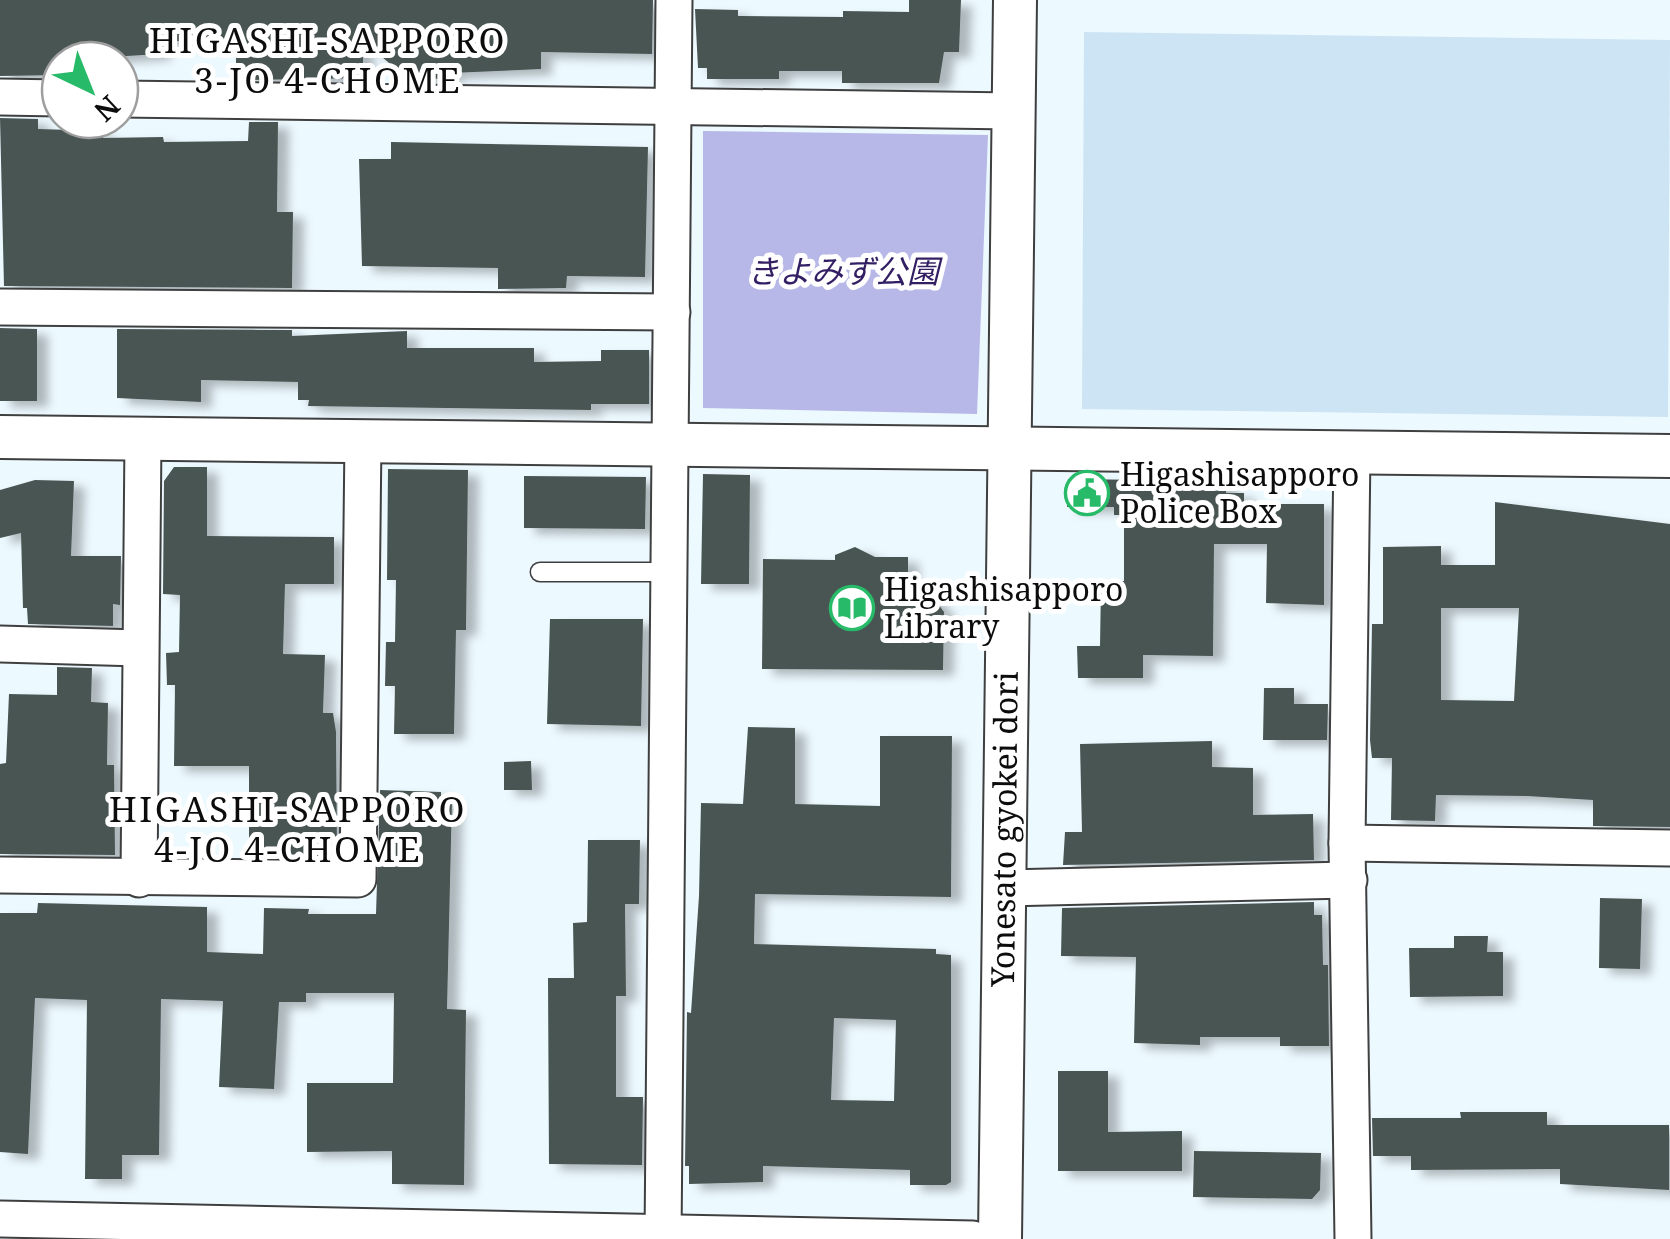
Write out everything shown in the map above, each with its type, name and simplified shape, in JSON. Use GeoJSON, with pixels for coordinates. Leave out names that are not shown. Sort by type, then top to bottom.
{"type":"FeatureCollection","features":[{"type":"Feature","properties":{"kind":"street"},"geometry":{"type":"LineString","coordinates":[[663,1236],[674,0]]}},
{"type":"Feature","properties":{"kind":"street","name":"Yonesato gyokei dori"},"geometry":{"type":"LineString","coordinates":[[1000,1239],[1015,0]]}},
{"type":"Feature","properties":{"kind":"street"},"geometry":{"type":"LineString","coordinates":[[0,97],[40,98]]}},
{"type":"Feature","properties":{"kind":"street"},"geometry":{"type":"LineString","coordinates":[[140,99],[1014,111]]}},
{"type":"Feature","properties":{"kind":"street"},"geometry":{"type":"LineString","coordinates":[[0,307],[672,312]]}},
{"type":"Feature","properties":{"kind":"street"},"geometry":{"type":"LineString","coordinates":[[0,437],[1670,456]]}},
{"type":"Feature","properties":{"kind":"street"},"geometry":{"type":"LineString","coordinates":[[138,879],[143,438]]}},
{"type":"Feature","properties":{"kind":"street"},"geometry":{"type":"LineString","coordinates":[[0,875],[358,879],[363,439]]}},
{"type":"Feature","properties":{"kind":"street"},"geometry":{"type":"LineString","coordinates":[[1352,451],[1346,843],[1353,1239]]}},
{"type":"Feature","properties":{"kind":"street"},"geometry":{"type":"LineString","coordinates":[[0,644],[139,648]]}},
{"type":"Feature","properties":{"kind":"street"},"geometry":{"type":"LineString","coordinates":[[1346,843],[1670,848]]}},
{"type":"Feature","properties":{"kind":"street"},"geometry":{"type":"LineString","coordinates":[[1004,888],[1349,880]]}},
{"type":"Feature","properties":{"kind":"street"},"geometry":{"type":"LineString","coordinates":[[0,1219],[182,1230],[973,1239]]}},
{"type":"Feature","properties":{"kind":"lane"},"geometry":{"type":"LineString","coordinates":[[540,572],[666,572]]}},
{"type":"Feature","properties":{"kind":"shaded area"},"geometry":{"type":"Polygon","coordinates":[[[1084,32],[1670,40],[1668,417],[1082,409],[1084,32]]]}},
{"type":"Feature","properties":{"kind":"green space","name":"きよみず公園"},"geometry":{"type":"Polygon","coordinates":[[[703,131],[988,135],[977,414],[703,408],[703,131]]]}},
{"type":"Feature","properties":{"kind":"building"},"geometry":{"type":"Polygon","coordinates":[[[0,0],[653,0],[652,54],[541,52],[541,69],[451,73],[450,79],[407,78],[363,41],[363,78],[250,80],[250,75],[236,75],[236,41],[159,41],[160,54],[140,55],[140,40],[40,40],[40,75],[0,76],[0,0]]]}},
{"type":"Feature","properties":{"kind":"building"},"geometry":{"type":"Polygon","coordinates":[[[909,0],[961,0],[959,52],[944,52],[939,83],[842,83],[842,71],[779,71],[779,79],[707,79],[707,68],[698,68],[695,9],[738,10],[738,16],[843,17],[843,11],[909,12],[909,0]]]}},
{"type":"Feature","properties":{"kind":"building"},"geometry":{"type":"Polygon","coordinates":[[[0,118],[38,119],[40,140],[163,137],[164,142],[248,141],[249,122],[278,122],[277,212],[293,212],[292,288],[4,286],[0,118]]]}},
{"type":"Feature","properties":{"kind":"building"},"geometry":{"type":"Polygon","coordinates":[[[391,142],[648,147],[645,277],[567,276],[566,288],[498,289],[498,268],[362,266],[359,159],[391,159],[391,142]]]}},
{"type":"Feature","properties":{"kind":"building"},"geometry":{"type":"Polygon","coordinates":[[[0,328],[37,329],[37,401],[0,401],[0,328]]]}},
{"type":"Feature","properties":{"kind":"building"},"geometry":{"type":"Polygon","coordinates":[[[117,329],[292,330],[292,336],[407,331],[407,348],[534,348],[534,362],[601,361],[601,350],[649,350],[649,404],[591,404],[591,410],[308,406],[309,400],[298,400],[298,382],[201,380],[201,402],[117,398],[117,329]]]}},
{"type":"Feature","properties":{"kind":"building"},"geometry":{"type":"Polygon","coordinates":[[[174,467],[207,467],[207,536],[334,537],[334,584],[285,584],[283,654],[325,655],[323,713],[333,713],[336,732],[337,856],[249,855],[249,766],[174,766],[175,685],[167,685],[166,653],[179,652],[180,595],[163,594],[164,481],[174,467]]]}},
{"type":"Feature","properties":{"kind":"building"},"geometry":{"type":"Polygon","coordinates":[[[388,469],[468,470],[466,630],[456,630],[454,734],[394,734],[395,686],[385,686],[386,642],[395,642],[396,580],[387,580],[388,469]]]}},
{"type":"Feature","properties":{"kind":"building"},"geometry":{"type":"Polygon","coordinates":[[[703,474],[750,475],[749,584],[701,584],[703,474]]]}},
{"type":"Feature","properties":{"kind":"building"},"geometry":{"type":"Polygon","coordinates":[[[524,476],[646,477],[645,529],[524,528],[524,476]]]}},
{"type":"Feature","properties":{"kind":"building"},"geometry":{"type":"Polygon","coordinates":[[[1068,479],[1226,481],[1226,493],[1244,493],[1244,504],[1324,504],[1324,605],[1266,603],[1267,544],[1214,544],[1213,656],[1143,655],[1143,678],[1078,678],[1077,646],[1100,646],[1101,586],[1107,586],[1107,581],[1124,581],[1124,515],[1114,515],[1114,507],[1067,507],[1068,479]]]}},
{"type":"Feature","properties":{"kind":"building"},"geometry":{"type":"Polygon","coordinates":[[[35,480],[74,481],[71,556],[121,556],[120,605],[113,604],[113,626],[28,624],[27,608],[23,608],[21,533],[0,538],[0,490],[35,480]]]}},
{"type":"Feature","properties":{"kind":"building"},"geometry":{"type":"Polygon","coordinates":[[[1495,502],[1670,524],[1670,827],[1593,826],[1593,800],[1527,796],[1436,795],[1435,821],[1391,820],[1392,758],[1372,758],[1370,740],[1372,624],[1383,624],[1383,547],[1441,546],[1441,565],[1495,565],[1495,502]],[[1441,608],[1441,700],[1514,701],[1519,608],[1441,608]]]}},
{"type":"Feature","properties":{"kind":"building","name":"Higashisapporo Library"},"geometry":{"type":"Polygon","coordinates":[[[855,547],[875,557],[908,557],[908,585],[933,597],[944,612],[943,670],[762,669],[763,559],[835,560],[835,555],[855,547]]]}},
{"type":"Feature","properties":{"kind":"building"},"geometry":{"type":"Polygon","coordinates":[[[550,619],[643,619],[641,726],[547,724],[550,619]]]}},
{"type":"Feature","properties":{"kind":"building"},"geometry":{"type":"Polygon","coordinates":[[[57,667],[92,668],[91,702],[108,703],[107,765],[114,765],[115,855],[0,854],[0,764],[6,763],[9,694],[57,695],[57,667]]]}},
{"type":"Feature","properties":{"kind":"building"},"geometry":{"type":"Polygon","coordinates":[[[1264,688],[1294,688],[1294,704],[1328,704],[1327,740],[1263,740],[1264,688]]]}},
{"type":"Feature","properties":{"kind":"building"},"geometry":{"type":"Polygon","coordinates":[[[748,727],[795,728],[795,804],[880,806],[880,736],[952,736],[951,897],[755,894],[754,944],[936,949],[936,954],[951,955],[951,1182],[946,1185],[910,1185],[910,1170],[763,1166],[763,1182],[689,1184],[689,1166],[685,1166],[687,1012],[691,1013],[699,896],[701,803],[743,804],[748,727]],[[834,1018],[831,1100],[894,1101],[896,1020],[834,1018]]]}},
{"type":"Feature","properties":{"kind":"building"},"geometry":{"type":"Polygon","coordinates":[[[1212,741],[1212,767],[1253,768],[1253,815],[1313,814],[1314,860],[1063,865],[1065,832],[1082,832],[1080,744],[1212,741]]]}},
{"type":"Feature","properties":{"kind":"building"},"geometry":{"type":"Polygon","coordinates":[[[531,761],[532,790],[504,790],[504,762],[531,761]]]}},
{"type":"Feature","properties":{"kind":"building"},"geometry":{"type":"Polygon","coordinates":[[[380,790],[441,792],[441,799],[452,799],[447,1009],[466,1010],[464,1185],[392,1184],[392,1151],[307,1152],[307,1083],[393,1083],[394,993],[306,993],[306,1002],[279,1002],[274,1089],[219,1087],[223,1001],[161,999],[159,1155],[122,1155],[122,1179],[85,1179],[87,1000],[35,998],[28,1154],[0,1152],[0,913],[37,913],[38,903],[207,907],[207,952],[263,954],[264,908],[309,909],[308,914],[376,914],[380,790]]]}},
{"type":"Feature","properties":{"kind":"building"},"geometry":{"type":"Polygon","coordinates":[[[588,840],[640,840],[639,904],[625,904],[626,996],[616,996],[616,1097],[643,1097],[642,1165],[549,1164],[548,978],[574,978],[573,923],[587,922],[588,840]]]}},
{"type":"Feature","properties":{"kind":"building"},"geometry":{"type":"Polygon","coordinates":[[[1600,898],[1642,899],[1640,969],[1599,968],[1600,898]]]}},
{"type":"Feature","properties":{"kind":"building"},"geometry":{"type":"Polygon","coordinates":[[[1314,902],[1314,915],[1322,915],[1323,965],[1328,965],[1329,1046],[1280,1046],[1280,1037],[1200,1037],[1200,1045],[1134,1043],[1136,957],[1061,956],[1062,908],[1314,902]]]}},
{"type":"Feature","properties":{"kind":"building"},"geometry":{"type":"Polygon","coordinates":[[[1454,936],[1488,936],[1487,952],[1503,952],[1503,996],[1410,997],[1409,948],[1454,948],[1454,936]]]}},
{"type":"Feature","properties":{"kind":"building"},"geometry":{"type":"Polygon","coordinates":[[[1058,1071],[1108,1071],[1108,1132],[1182,1131],[1182,1171],[1058,1171],[1058,1071]]]}},
{"type":"Feature","properties":{"kind":"building"},"geometry":{"type":"Polygon","coordinates":[[[1460,1112],[1547,1112],[1547,1125],[1669,1125],[1669,1190],[1560,1184],[1560,1169],[1411,1170],[1411,1156],[1373,1156],[1372,1118],[1461,1118],[1460,1112]]]}},
{"type":"Feature","properties":{"kind":"building"},"geometry":{"type":"Polygon","coordinates":[[[1194,1151],[1321,1153],[1320,1190],[1312,1199],[1193,1197],[1194,1151]]]}},
{"type":"Feature","properties":{"kind":"place","name":"Higashisapporo Police Box"},"geometry":{"type":"Point","coordinates":[1087,493]}},
{"type":"Feature","properties":{"kind":"place","name":"Higashisapporo Library"},"geometry":{"type":"Point","coordinates":[852,608]}},
{"type":"Feature","properties":{"kind":"district","name":"HIGASHI-SAPPORO 3-JO 4-CHOME"},"geometry":{"type":"Point","coordinates":[328,61]}},
{"type":"Feature","properties":{"kind":"district","name":"HIGASHI-SAPPORO 4-JO 4-CHOME"},"geometry":{"type":"Point","coordinates":[288,830]}}]}
